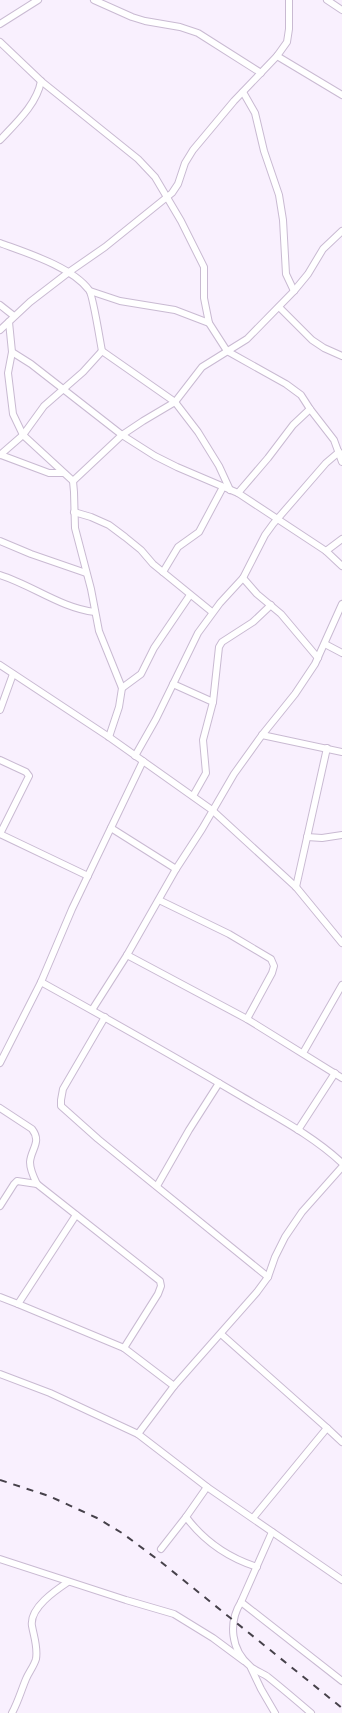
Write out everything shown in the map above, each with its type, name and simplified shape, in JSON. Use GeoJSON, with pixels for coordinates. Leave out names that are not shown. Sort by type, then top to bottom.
{"type":"FeatureCollection","features":[{"type":"Feature","properties":{"kind":"street"},"geometry":{"type":"LineString","coordinates":[[0,24],[38,0]]}},
{"type":"Feature","properties":{"kind":"street"},"geometry":{"type":"LineString","coordinates":[[94,0],[132,17],[145,21],[180,27],[198,33],[261,72]]}},
{"type":"Feature","properties":{"kind":"street"},"geometry":{"type":"LineString","coordinates":[[0,330],[30,302],[105,247],[172,193],[178,184],[185,163],[193,150],[243,92],[277,56],[287,42],[289,29],[289,0]]}},
{"type":"Feature","properties":{"kind":"street"},"geometry":{"type":"LineString","coordinates":[[327,0],[342,10]]}},
{"type":"Feature","properties":{"kind":"street"},"geometry":{"type":"LineString","coordinates":[[0,42],[41,81],[138,160],[155,177],[181,222],[204,267],[204,298],[209,324],[227,351],[286,384],[301,395],[334,440],[342,462]]}},
{"type":"Feature","properties":{"kind":"street"},"geometry":{"type":"LineString","coordinates":[[277,56],[342,94]]}},
{"type":"Feature","properties":{"kind":"street"},"geometry":{"type":"LineString","coordinates":[[0,140],[34,100],[40,90],[41,81]]}},
{"type":"Feature","properties":{"kind":"street"},"geometry":{"type":"LineString","coordinates":[[243,92],[255,113],[264,152],[279,195],[283,220],[286,274],[294,291]]}},
{"type":"Feature","properties":{"kind":"street"},"geometry":{"type":"LineString","coordinates":[[73,481],[122,435],[175,402],[202,367],[247,338],[294,291],[308,274],[323,249],[342,231]]}},
{"type":"Feature","properties":{"kind":"street"},"geometry":{"type":"LineString","coordinates":[[0,243],[35,256],[69,272],[90,291],[120,301],[175,310],[209,324]]}},
{"type":"Feature","properties":{"kind":"street"},"geometry":{"type":"LineString","coordinates":[[90,291],[102,351],[175,402],[198,432],[219,466],[230,490]]}},
{"type":"Feature","properties":{"kind":"street"},"geometry":{"type":"LineString","coordinates":[[0,305],[14,316]]}},
{"type":"Feature","properties":{"kind":"street"},"geometry":{"type":"LineString","coordinates":[[279,307],[312,340],[324,348],[342,356]]}},
{"type":"Feature","properties":{"kind":"street"},"geometry":{"type":"LineString","coordinates":[[8,322],[12,352],[8,373],[9,393],[13,414],[23,435],[62,473],[73,481],[75,528],[99,631],[122,688],[119,707],[109,737]]}},
{"type":"Feature","properties":{"kind":"street"},"geometry":{"type":"LineString","coordinates":[[62,473],[49,473],[1,455],[23,435],[44,406],[83,372],[102,351]]}},
{"type":"Feature","properties":{"kind":"street"},"geometry":{"type":"LineString","coordinates":[[12,352],[122,435],[155,456],[238,493],[326,551],[342,566]]}},
{"type":"Feature","properties":{"kind":"street"},"geometry":{"type":"LineString","coordinates":[[238,493],[268,458],[293,425],[310,409]]}},
{"type":"Feature","properties":{"kind":"street"},"geometry":{"type":"LineString","coordinates":[[136,756],[156,719],[198,633],[212,612],[243,578],[266,535],[277,519],[326,462],[338,452]]}},
{"type":"Feature","properties":{"kind":"street"},"geometry":{"type":"LineString","coordinates":[[163,572],[178,547],[199,532],[223,487]]}},
{"type":"Feature","properties":{"kind":"street"},"geometry":{"type":"LineString","coordinates":[[74,512],[91,517],[109,525],[141,550],[153,564],[212,612]]}},
{"type":"Feature","properties":{"kind":"street"},"geometry":{"type":"LineString","coordinates":[[326,551],[342,539]]}},
{"type":"Feature","properties":{"kind":"street"},"geometry":{"type":"LineString","coordinates":[[0,541],[31,554],[86,573]]}},
{"type":"Feature","properties":{"kind":"street"},"geometry":{"type":"LineString","coordinates":[[0,575],[23,583],[69,606],[95,612]]}},
{"type":"Feature","properties":{"kind":"street"},"geometry":{"type":"LineString","coordinates":[[243,578],[297,631],[318,658]]}},
{"type":"Feature","properties":{"kind":"street"},"geometry":{"type":"LineString","coordinates":[[122,688],[141,674],[154,648],[190,595]]}},
{"type":"Feature","properties":{"kind":"street"},"geometry":{"type":"LineString","coordinates":[[92,1010],[127,955],[176,869],[202,829],[234,774],[262,735],[295,694],[318,658],[342,604]]}},
{"type":"Feature","properties":{"kind":"street"},"geometry":{"type":"LineString","coordinates":[[193,796],[206,773],[203,740],[213,702],[219,647],[222,642],[253,622],[271,605]]}},
{"type":"Feature","properties":{"kind":"street"},"geometry":{"type":"LineString","coordinates":[[325,644],[342,653]]}},
{"type":"Feature","properties":{"kind":"street"},"geometry":{"type":"LineString","coordinates":[[0,665],[109,737],[212,810],[296,887],[342,943]]}},
{"type":"Feature","properties":{"kind":"street"},"geometry":{"type":"LineString","coordinates":[[0,710],[13,674]]}},
{"type":"Feature","properties":{"kind":"street"},"geometry":{"type":"LineString","coordinates":[[173,684],[213,702]]}},
{"type":"Feature","properties":{"kind":"street"},"geometry":{"type":"LineString","coordinates":[[262,735],[342,752]]}},
{"type":"Feature","properties":{"kind":"street"},"geometry":{"type":"LineString","coordinates":[[296,887],[327,748]]}},
{"type":"Feature","properties":{"kind":"street"},"geometry":{"type":"LineString","coordinates":[[0,760],[26,772],[29,776],[0,834],[88,876]]}},
{"type":"Feature","properties":{"kind":"street"},"geometry":{"type":"LineString","coordinates":[[0,1063],[41,982],[57,941],[143,761]]}},
{"type":"Feature","properties":{"kind":"street"},"geometry":{"type":"LineString","coordinates":[[111,828],[176,869]]}},
{"type":"Feature","properties":{"kind":"street"},"geometry":{"type":"LineString","coordinates":[[307,837],[322,838],[342,835]]}},
{"type":"Feature","properties":{"kind":"street"},"geometry":{"type":"LineString","coordinates":[[159,900],[230,934],[271,959],[274,966],[272,973],[247,1019]]}},
{"type":"Feature","properties":{"kind":"street"},"geometry":{"type":"LineString","coordinates":[[127,955],[247,1019],[342,1078]]}},
{"type":"Feature","properties":{"kind":"street"},"geometry":{"type":"LineString","coordinates":[[41,982],[105,1017],[298,1130],[324,1148],[342,1163]]}},
{"type":"Feature","properties":{"kind":"street"},"geometry":{"type":"LineString","coordinates":[[303,1053],[342,985]]}},
{"type":"Feature","properties":{"kind":"street"},"geometry":{"type":"LineString","coordinates":[[105,1017],[64,1089],[61,1106],[98,1139],[268,1277]]}},
{"type":"Feature","properties":{"kind":"street"},"geometry":{"type":"LineString","coordinates":[[298,1130],[334,1073]]}},
{"type":"Feature","properties":{"kind":"street"},"geometry":{"type":"LineString","coordinates":[[157,1186],[189,1130],[219,1083]]}},
{"type":"Feature","properties":{"kind":"street"},"geometry":{"type":"LineString","coordinates":[[0,1108],[36,1134],[36,1146],[30,1163],[36,1184]]}},
{"type":"Feature","properties":{"kind":"street"},"geometry":{"type":"LineString","coordinates":[[138,1434],[174,1386],[250,1302],[268,1277],[275,1257],[285,1237],[302,1212],[342,1167]]}},
{"type":"Feature","properties":{"kind":"street"},"geometry":{"type":"LineString","coordinates":[[0,1206],[14,1184],[18,1181],[36,1184],[160,1281],[162,1286],[158,1294],[124,1348]]}},
{"type":"Feature","properties":{"kind":"street"},"geometry":{"type":"LineString","coordinates":[[18,1304],[76,1215]]}},
{"type":"Feature","properties":{"kind":"street"},"geometry":{"type":"LineString","coordinates":[[0,1297],[124,1348],[174,1386]]}},
{"type":"Feature","properties":{"kind":"street"},"geometry":{"type":"LineString","coordinates":[[221,1334],[342,1442]]}},
{"type":"Feature","properties":{"kind":"street"},"geometry":{"type":"LineString","coordinates":[[0,1374],[50,1393],[138,1434],[207,1487],[342,1580]]}},
{"type":"Feature","properties":{"kind":"street"},"geometry":{"type":"LineString","coordinates":[[253,1518],[327,1428]]}},
{"type":"Feature","properties":{"kind":"street"},"geometry":{"type":"LineString","coordinates":[[161,1549],[207,1487]]}},
{"type":"Feature","properties":{"kind":"street"},"geometry":{"type":"LineString","coordinates":[[186,1517],[202,1536],[222,1551],[243,1563],[257,1567]]}},
{"type":"Feature","properties":{"kind":"street"},"geometry":{"type":"LineString","coordinates":[[272,1532],[235,1616],[232,1638],[244,1660],[251,1668],[275,1713]]}},
{"type":"Feature","properties":{"kind":"street"},"geometry":{"type":"LineString","coordinates":[[0,1560],[174,1614],[213,1638],[244,1660]]}},
{"type":"Feature","properties":{"kind":"street"},"geometry":{"type":"LineString","coordinates":[[12,1713],[21,1697],[26,1679],[36,1658],[36,1642],[32,1626],[34,1615],[42,1603],[50,1595],[68,1582]]}},
{"type":"Feature","properties":{"kind":"street"},"geometry":{"type":"LineString","coordinates":[[241,1602],[342,1681]]}},
{"type":"Feature","properties":{"kind":"street"},"geometry":{"type":"LineString","coordinates":[[251,1668],[265,1675],[311,1713]]}},
{"type":"Feature","properties":{"kind":"railway"},"geometry":{"type":"LineString","coordinates":[[0,1480],[49,1496],[97,1518],[122,1533],[161,1562],[342,1708]]}}]}
